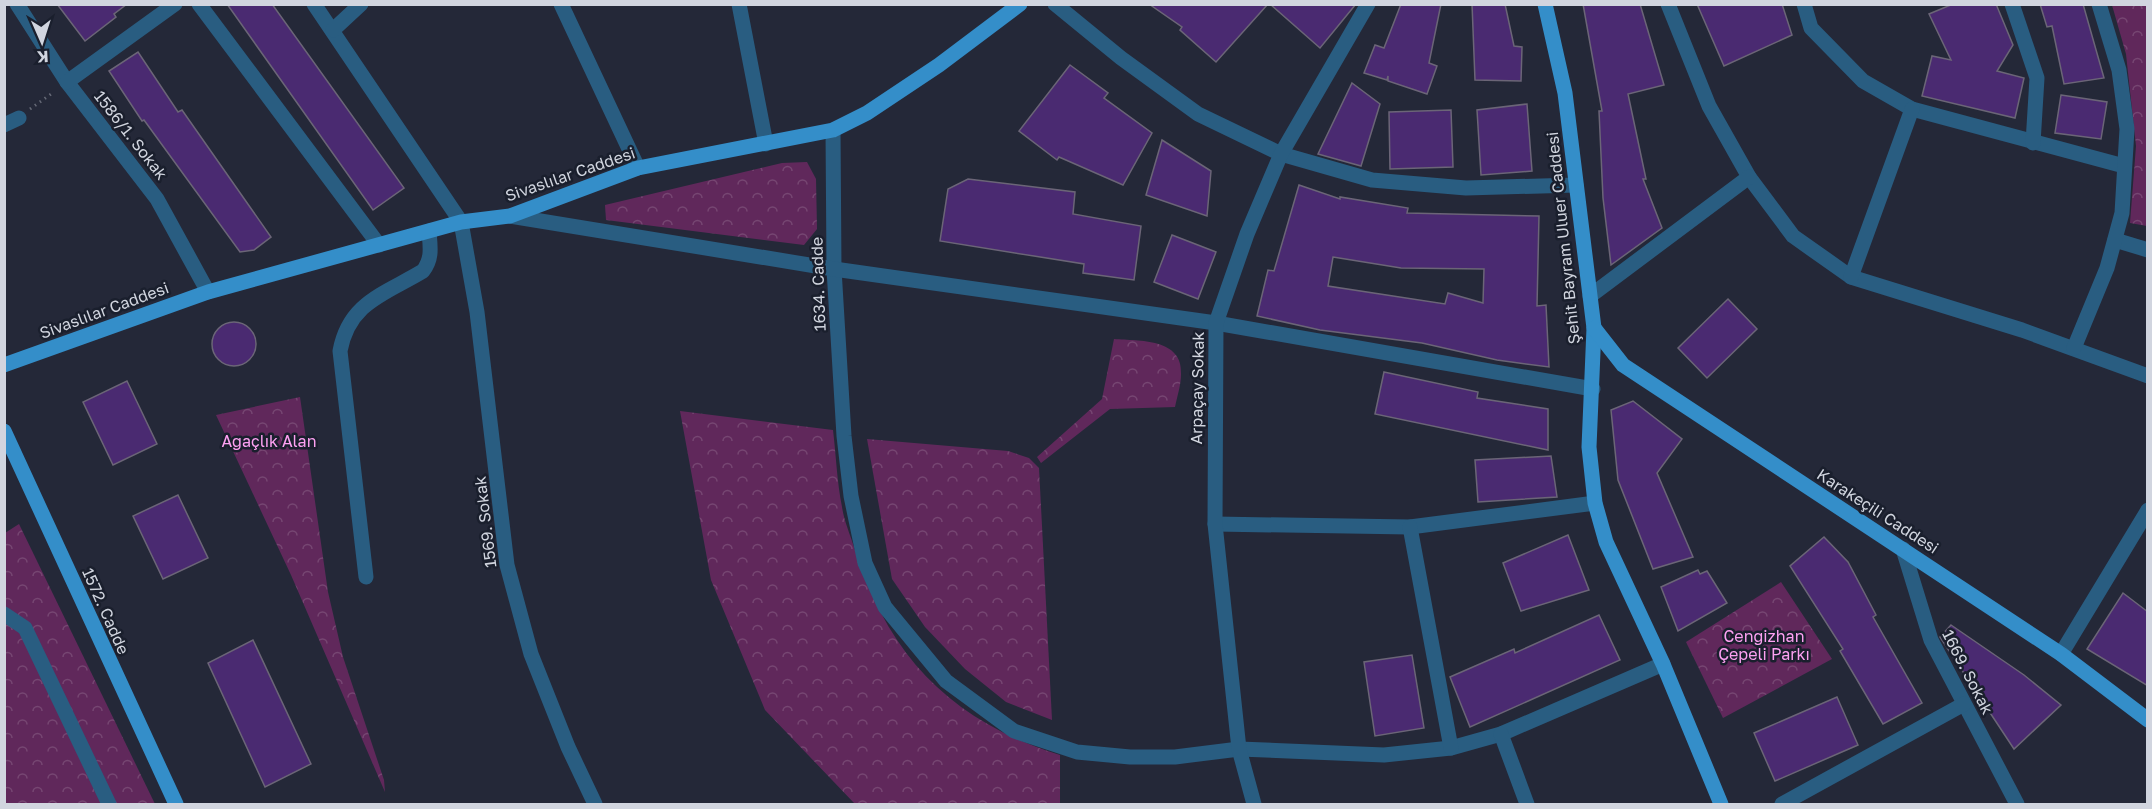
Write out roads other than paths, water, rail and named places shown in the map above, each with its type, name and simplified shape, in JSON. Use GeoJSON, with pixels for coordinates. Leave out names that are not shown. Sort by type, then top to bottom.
{"type":"FeatureCollection","features":[{"type":"Feature","properties":{"kind":"main road","name":"Sivaslılar Caddesi"},"geometry":{"type":"LineString","coordinates":[[4,365],[208,292],[461,222],[510,216],[638,168],[833,130],[867,113],[939,65],[1020,4]]}},
{"type":"Feature","properties":{"kind":"main road","name":"Şehit Bayram Uluer Caddesi"},"geometry":{"type":"LineString","coordinates":[[1545,4],[1564,93],[1594,328],[1590,447],[1595,503],[1606,542],[1663,664],[1721,804]]}},
{"type":"Feature","properties":{"kind":"main road","name":"Karakeçili Caddesi"},"geometry":{"type":"LineString","coordinates":[[1594,328],[1623,365],[2061,654],[2148,720]]}},
{"type":"Feature","properties":{"kind":"main road","name":"1572. Cadde"},"geometry":{"type":"LineString","coordinates":[[4,431],[176,804]]}},
{"type":"Feature","properties":{"kind":"street","name":"1586/1. Sokak"},"geometry":{"type":"LineString","coordinates":[[16,4],[67,82],[157,199],[208,292]]}},
{"type":"Feature","properties":{"kind":"street"},"geometry":{"type":"LineString","coordinates":[[67,82],[175,4]]}},
{"type":"Feature","properties":{"kind":"street"},"geometry":{"type":"LineString","coordinates":[[198,4],[379,245]]}},
{"type":"Feature","properties":{"kind":"street"},"geometry":{"type":"LineString","coordinates":[[314,4],[461,222]]}},
{"type":"Feature","properties":{"kind":"street"},"geometry":{"type":"LineString","coordinates":[[333,30],[362,4]]}},
{"type":"Feature","properties":{"kind":"street"},"geometry":{"type":"LineString","coordinates":[[561,4],[638,168]]}},
{"type":"Feature","properties":{"kind":"street"},"geometry":{"type":"LineString","coordinates":[[739,4],[766,144]]}},
{"type":"Feature","properties":{"kind":"street"},"geometry":{"type":"LineString","coordinates":[[1055,4],[1121,58],[1198,114],[1281,154],[1372,180],[1466,188],[1576,185]]}},
{"type":"Feature","properties":{"kind":"street","name":"Arpaçay Sokak"},"geometry":{"type":"LineString","coordinates":[[1254,804],[1239,749],[1215,524],[1216,323],[1247,234],[1281,154],[1368,4]]}},
{"type":"Feature","properties":{"kind":"street"},"geometry":{"type":"LineString","coordinates":[[1668,4],[1709,106],[1749,177],[1793,236],[1851,277],[2074,348],[2148,376]]}},
{"type":"Feature","properties":{"kind":"street"},"geometry":{"type":"LineString","coordinates":[[1804,4],[1811,28],[1863,81],[1912,109],[2124,166]]}},
{"type":"Feature","properties":{"kind":"street"},"geometry":{"type":"LineString","coordinates":[[2012,4],[2037,78],[2033,143]]}},
{"type":"Feature","properties":{"kind":"street"},"geometry":{"type":"LineString","coordinates":[[2074,348],[2107,268],[2122,213],[2127,129],[2119,70],[2100,4]]}},
{"type":"Feature","properties":{"kind":"street"},"geometry":{"type":"LineString","coordinates":[[1851,277],[1912,109]]}},
{"type":"Feature","properties":{"kind":"street"},"geometry":{"type":"LineString","coordinates":[[4,125],[19,117]]}},
{"type":"Feature","properties":{"kind":"street","name":"1634. Cadde"},"geometry":{"type":"LineString","coordinates":[[833,130],[834,269],[844,436],[851,496],[865,563],[885,607],[946,681],[1014,731],[1077,752],[1130,758],[1175,757],[1239,749],[1384,755],[1451,748],[1501,734],[1663,664]]}},
{"type":"Feature","properties":{"kind":"street"},"geometry":{"type":"LineString","coordinates":[[1590,296],[1749,177]]}},
{"type":"Feature","properties":{"kind":"street"},"geometry":{"type":"LineString","coordinates":[[510,216],[834,269],[1216,323],[1593,389]]}},
{"type":"Feature","properties":{"kind":"street","name":"1569. Sokak"},"geometry":{"type":"LineString","coordinates":[[461,222],[478,323],[507,565],[531,654],[568,747],[595,804]]}},
{"type":"Feature","properties":{"kind":"street"},"geometry":{"type":"LineString","coordinates":[[366,577],[340,351],[346,329],[360,309],[369,301],[423,271],[428,265],[431,254],[429,231]]}},
{"type":"Feature","properties":{"kind":"street"},"geometry":{"type":"LineString","coordinates":[[2115,240],[2148,250]]}},
{"type":"Feature","properties":{"kind":"street"},"geometry":{"type":"LineString","coordinates":[[1215,524],[1410,527],[1595,503]]}},
{"type":"Feature","properties":{"kind":"street"},"geometry":{"type":"LineString","coordinates":[[2061,654],[2148,510]]}},
{"type":"Feature","properties":{"kind":"street"},"geometry":{"type":"LineString","coordinates":[[1410,527],[1451,748]]}},
{"type":"Feature","properties":{"kind":"street","name":"1669. Sokak"},"geometry":{"type":"LineString","coordinates":[[1903,549],[1931,640],[2017,804]]}},
{"type":"Feature","properties":{"kind":"street"},"geometry":{"type":"LineString","coordinates":[[4,614],[25,628],[109,804]]}},
{"type":"Feature","properties":{"kind":"street"},"geometry":{"type":"LineString","coordinates":[[1782,804],[1964,704]]}},
{"type":"Feature","properties":{"kind":"street"},"geometry":{"type":"LineString","coordinates":[[1501,734],[1527,804]]}},
{"type":"Feature","properties":{"kind":"park label","name":"Ağaçlık Alan"},"geometry":{"type":"Point","coordinates":[269,441]}},
{"type":"Feature","properties":{"kind":"park label","name":"Cengizhan Çepeli Parkı"},"geometry":{"type":"Point","coordinates":[1764,645]}}]}
